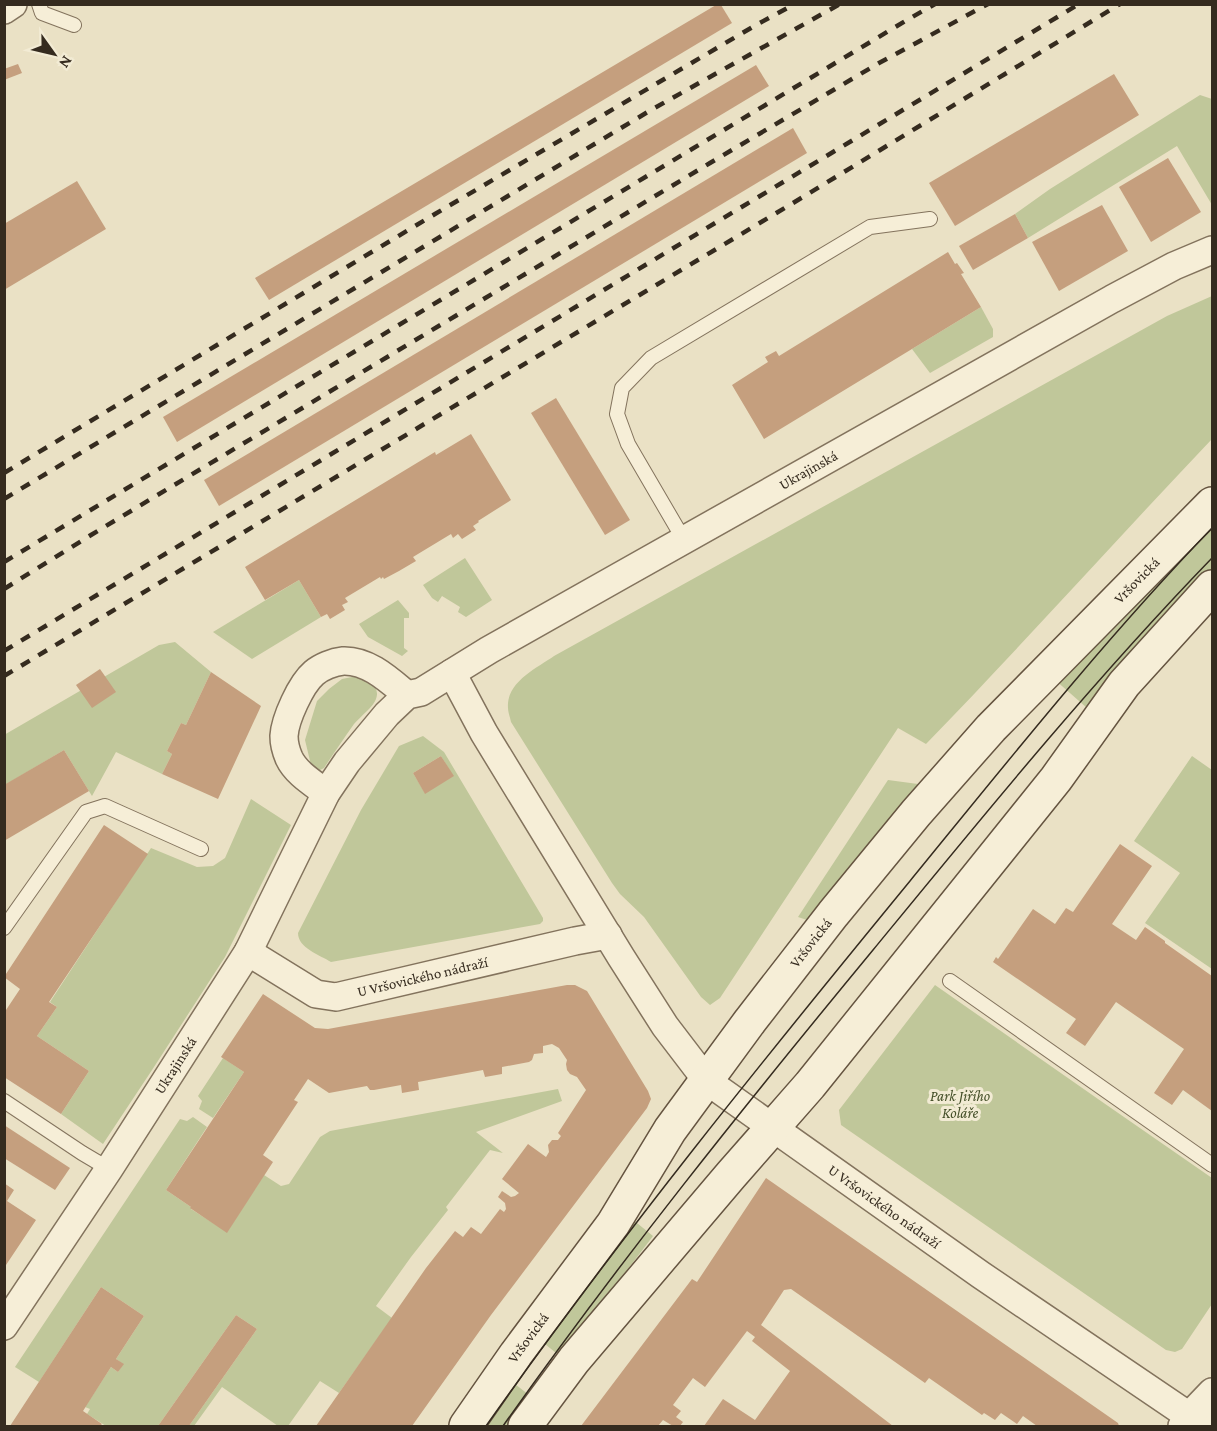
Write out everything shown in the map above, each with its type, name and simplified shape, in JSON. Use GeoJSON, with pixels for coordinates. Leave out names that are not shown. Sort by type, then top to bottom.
{"type":"FeatureCollection","features":[{"type":"Feature","properties":{"kind":"main road","name":"Vršovická"},"geometry":{"type":"LineString","coordinates":[[466,1426],[516,1354],[613,1224],[670,1130],[833,914],[916,813],[999,720],[1212,504]]}},
{"type":"Feature","properties":{"kind":"main road"},"geometry":{"type":"LineString","coordinates":[[525,1426],[582,1351],[810,1085],[1049,788],[1124,684],[1212,586]]}},
{"type":"Feature","properties":{"kind":"main road"},"geometry":{"type":"LineString","coordinates":[[516,1354],[556,1384]]}},
{"type":"Feature","properties":{"kind":"street"},"geometry":{"type":"LineString","coordinates":[[4,10],[13,4]]}},
{"type":"Feature","properties":{"kind":"street","name":"Ukrajinská"},"geometry":{"type":"LineString","coordinates":[[4,1326],[109,1169],[248,952],[326,793],[346,762],[372,730],[407,695],[421,692],[499,645],[1112,299],[1174,266],[1212,250]]}},
{"type":"Feature","properties":{"kind":"street"},"geometry":{"type":"LineString","coordinates":[[326,793],[296,768],[285,747],[284,734],[289,718],[303,687],[314,673],[327,665],[342,661],[359,663],[384,676],[407,695]]}},
{"type":"Feature","properties":{"kind":"street","name":"U Vršovického nádraží"},"geometry":{"type":"LineString","coordinates":[[452,673],[484,733],[608,935],[665,1026],[707,1081],[1194,1423]]}},
{"type":"Feature","properties":{"kind":"street","name":"U Vršovického nádraží"},"geometry":{"type":"LineString","coordinates":[[248,952],[316,994],[336,997],[608,935]]}},
{"type":"Feature","properties":{"kind":"street"},"geometry":{"type":"LineString","coordinates":[[1194,1423],[1212,1392]]}},
{"type":"Feature","properties":{"kind":"lane"},"geometry":{"type":"LineString","coordinates":[[39,4],[42,13],[74,25]]}},
{"type":"Feature","properties":{"kind":"lane"},"geometry":{"type":"LineString","coordinates":[[684,540],[628,444],[617,414],[622,388],[651,358],[870,227],[930,219]]}},
{"type":"Feature","properties":{"kind":"lane"},"geometry":{"type":"LineString","coordinates":[[4,928],[86,813],[105,806],[201,849]]}},
{"type":"Feature","properties":{"kind":"lane"},"geometry":{"type":"LineString","coordinates":[[950,981],[1212,1165]]}},
{"type":"Feature","properties":{"kind":"lane"},"geometry":{"type":"LineString","coordinates":[[4,1101],[109,1169]]}},
{"type":"Feature","properties":{"kind":"green space"},"geometry":{"type":"Polygon","coordinates":[[[1200,95],[1212,99],[1212,205],[1177,146],[1028,238],[1015,214],[1050,189],[1200,95]]]}},
{"type":"Feature","properties":{"kind":"green space"},"geometry":{"type":"Polygon","coordinates":[[[1212,296],[1212,439],[926,744],[898,728],[720,998],[710,1005],[701,997],[644,917],[612,883],[511,722],[509,699],[517,683],[554,656],[1167,316],[1212,296]]]}},
{"type":"Feature","properties":{"kind":"green space"},"geometry":{"type":"Polygon","coordinates":[[[981,307],[993,329],[993,337],[930,373],[912,349],[981,307]]]}},
{"type":"Feature","properties":{"kind":"green space"},"geometry":{"type":"Polygon","coordinates":[[[1212,516],[1212,569],[1087,708],[1054,679],[1212,516]]]}},
{"type":"Feature","properties":{"kind":"green space"},"geometry":{"type":"Polygon","coordinates":[[[465,558],[492,600],[466,617],[458,612],[460,607],[442,596],[438,602],[432,598],[423,585],[465,558]]]}},
{"type":"Feature","properties":{"kind":"green space"},"geometry":{"type":"Polygon","coordinates":[[[299,580],[321,617],[252,659],[213,632],[299,580]]]}},
{"type":"Feature","properties":{"kind":"green space"},"geometry":{"type":"Polygon","coordinates":[[[398,600],[409,613],[409,618],[404,618],[404,648],[408,651],[402,656],[368,637],[359,624],[398,600]]]}},
{"type":"Feature","properties":{"kind":"green space"},"geometry":{"type":"Polygon","coordinates":[[[175,642],[211,672],[186,725],[181,723],[167,751],[172,754],[162,774],[116,752],[92,796],[64,750],[5,785],[4,735],[159,645],[175,642]]]}},
{"type":"Feature","properties":{"kind":"green space"},"geometry":{"type":"Polygon","coordinates":[[[357,676],[369,681],[375,687],[377,694],[375,702],[354,724],[324,768],[318,771],[311,765],[305,740],[317,701],[342,679],[357,676]]]}},
{"type":"Feature","properties":{"kind":"green space"},"geometry":{"type":"Polygon","coordinates":[[[423,736],[444,752],[543,918],[540,924],[331,962],[310,951],[302,943],[298,933],[361,810],[399,746],[423,736]],[[441,756],[413,773],[425,793],[453,776],[441,756]]]}},
{"type":"Feature","properties":{"kind":"green space"},"geometry":{"type":"Polygon","coordinates":[[[1192,756],[1212,770],[1212,969],[1145,923],[1180,873],[1134,841],[1192,756]]]}},
{"type":"Feature","properties":{"kind":"green space"},"geometry":{"type":"Polygon","coordinates":[[[888,780],[918,784],[807,920],[798,917],[888,780]]]}},
{"type":"Feature","properties":{"kind":"green space"},"geometry":{"type":"Polygon","coordinates":[[[251,799],[291,825],[225,957],[103,1144],[61,1114],[89,1071],[37,1036],[57,1007],[50,1002],[151,848],[197,867],[213,866],[225,858],[251,799]]]}},
{"type":"Feature","properties":{"kind":"green space","name":"Park Jiřího Koláře"},"geometry":{"type":"Polygon","coordinates":[[[935,985],[1212,1178],[1212,1304],[1182,1349],[1175,1352],[1166,1350],[841,1125],[839,1110],[935,985]]]}},
{"type":"Feature","properties":{"kind":"green space"},"geometry":{"type":"Polygon","coordinates":[[[223,1058],[244,1072],[213,1118],[199,1109],[202,1101],[198,1096],[223,1058]]]}},
{"type":"Feature","properties":{"kind":"green space"},"geometry":{"type":"Polygon","coordinates":[[[558,1089],[562,1101],[476,1132],[503,1153],[490,1150],[446,1207],[448,1210],[376,1306],[392,1318],[339,1393],[320,1381],[288,1426],[278,1426],[222,1387],[194,1426],[189,1426],[257,1329],[236,1315],[158,1426],[106,1426],[87,1414],[90,1409],[85,1407],[111,1367],[118,1372],[123,1364],[116,1359],[144,1316],[101,1287],[39,1382],[15,1367],[180,1119],[187,1121],[193,1117],[207,1127],[166,1190],[227,1232],[264,1175],[281,1186],[289,1184],[320,1137],[330,1131],[558,1089]]]}},
{"type":"Feature","properties":{"kind":"green space"},"geometry":{"type":"Polygon","coordinates":[[[632,1219],[653,1236],[561,1357],[540,1340],[632,1219]]]}},
{"type":"Feature","properties":{"kind":"green space"},"geometry":{"type":"Polygon","coordinates":[[[511,1381],[533,1398],[512,1426],[478,1426],[511,1381]]]}},
{"type":"Feature","properties":{"kind":"building"},"geometry":{"type":"Polygon","coordinates":[[[716,5],[721,5],[732,23],[269,300],[255,278],[716,5]]]}},
{"type":"Feature","properties":{"kind":"building"},"geometry":{"type":"Polygon","coordinates":[[[18,64],[22,73],[4,80],[4,69],[18,64]]]}},
{"type":"Feature","properties":{"kind":"building"},"geometry":{"type":"Polygon","coordinates":[[[756,65],[769,86],[177,442],[163,417],[756,65]]]}},
{"type":"Feature","properties":{"kind":"building"},"geometry":{"type":"Polygon","coordinates":[[[1114,74],[1139,115],[955,226],[929,183],[1114,74]]]}},
{"type":"Feature","properties":{"kind":"building"},"geometry":{"type":"Polygon","coordinates":[[[793,128],[807,153],[219,506],[204,480],[793,128]]]}},
{"type":"Feature","properties":{"kind":"building"},"geometry":{"type":"Polygon","coordinates":[[[1168,158],[1201,212],[1151,242],[1119,187],[1168,158]]]}},
{"type":"Feature","properties":{"kind":"building"},"geometry":{"type":"Polygon","coordinates":[[[77,181],[106,229],[4,290],[4,224],[77,181]]]}},
{"type":"Feature","properties":{"kind":"building"},"geometry":{"type":"Polygon","coordinates":[[[1102,205],[1128,251],[1059,291],[1032,242],[1102,205]]]}},
{"type":"Feature","properties":{"kind":"building"},"geometry":{"type":"Polygon","coordinates":[[[1015,214],[1028,238],[973,270],[959,246],[1015,214]]]}},
{"type":"Feature","properties":{"kind":"building"},"geometry":{"type":"Polygon","coordinates":[[[948,252],[964,273],[961,274],[981,307],[764,439],[732,385],[768,362],[765,357],[776,351],[779,356],[948,252]]]}},
{"type":"Feature","properties":{"kind":"building"},"geometry":{"type":"Polygon","coordinates":[[[556,398],[630,520],[605,535],[531,413],[556,398]]]}},
{"type":"Feature","properties":{"kind":"building"},"geometry":{"type":"Polygon","coordinates":[[[471,434],[511,500],[478,521],[473,526],[476,530],[462,539],[458,534],[453,538],[451,534],[413,557],[416,561],[384,579],[380,577],[345,598],[348,602],[342,605],[345,610],[330,619],[327,614],[321,617],[299,580],[265,600],[245,567],[435,452],[436,455],[471,434]]]}},
{"type":"Feature","properties":{"kind":"building"},"geometry":{"type":"Polygon","coordinates":[[[100,669],[116,692],[92,708],[76,685],[100,669]]]}},
{"type":"Feature","properties":{"kind":"building"},"geometry":{"type":"Polygon","coordinates":[[[211,672],[261,706],[218,799],[162,774],[172,754],[167,751],[181,723],[186,725],[211,672]]]}},
{"type":"Feature","properties":{"kind":"building"},"geometry":{"type":"Polygon","coordinates":[[[64,750],[89,791],[4,841],[4,785],[64,750]]]}},
{"type":"Feature","properties":{"kind":"building"},"geometry":{"type":"Polygon","coordinates":[[[441,756],[454,776],[425,794],[413,773],[441,756]]]}},
{"type":"Feature","properties":{"kind":"building"},"geometry":{"type":"Polygon","coordinates":[[[104,825],[148,854],[49,1002],[57,1007],[37,1036],[89,1071],[61,1114],[4,1077],[4,1013],[20,989],[4,977],[104,825]]]}},
{"type":"Feature","properties":{"kind":"building"},"geometry":{"type":"Polygon","coordinates":[[[1120,844],[1152,866],[1112,924],[1136,940],[1145,927],[1212,976],[1212,1111],[1183,1090],[1172,1105],[1154,1093],[1184,1049],[1116,1002],[1085,1046],[1066,1033],[1076,1019],[993,962],[996,957],[998,959],[1033,909],[1055,924],[1066,908],[1073,912],[1120,844]]]}},
{"type":"Feature","properties":{"kind":"building"},"geometry":{"type":"Polygon","coordinates":[[[575,985],[587,991],[648,1091],[651,1099],[647,1108],[491,1315],[412,1426],[316,1426],[426,1268],[455,1231],[463,1237],[471,1227],[481,1234],[500,1209],[504,1212],[505,1203],[498,1197],[502,1191],[511,1197],[519,1193],[502,1179],[528,1144],[546,1157],[549,1152],[548,1145],[552,1140],[558,1140],[561,1136],[558,1133],[586,1090],[577,1077],[567,1070],[567,1060],[559,1048],[552,1044],[543,1046],[543,1053],[534,1054],[529,1062],[502,1067],[502,1074],[485,1077],[483,1070],[418,1082],[419,1090],[402,1093],[401,1085],[374,1090],[370,1090],[367,1086],[329,1093],[308,1079],[294,1100],[298,1102],[263,1155],[273,1162],[227,1233],[166,1190],[244,1072],[221,1057],[263,994],[315,1028],[328,1029],[575,985]]]}},
{"type":"Feature","properties":{"kind":"building"},"geometry":{"type":"Polygon","coordinates":[[[4,1125],[70,1168],[55,1190],[4,1158],[4,1125]]]}},
{"type":"Feature","properties":{"kind":"building"},"geometry":{"type":"Polygon","coordinates":[[[766,1178],[1118,1423],[1119,1426],[1037,1426],[1023,1416],[1017,1424],[1001,1413],[995,1420],[984,1413],[982,1415],[929,1378],[925,1383],[791,1289],[784,1290],[761,1325],[893,1426],[704,1426],[723,1399],[755,1420],[790,1371],[752,1341],[755,1337],[747,1331],[705,1387],[693,1378],[673,1405],[681,1411],[676,1417],[683,1422],[680,1426],[673,1426],[663,1420],[658,1426],[581,1426],[692,1279],[697,1282],[766,1178]]]}},
{"type":"Feature","properties":{"kind":"building"},"geometry":{"type":"Polygon","coordinates":[[[4,1183],[14,1190],[7,1201],[36,1220],[4,1268],[4,1183]]]}},
{"type":"Feature","properties":{"kind":"building"},"geometry":{"type":"Polygon","coordinates":[[[101,1287],[144,1316],[116,1359],[124,1364],[118,1372],[111,1367],[83,1411],[102,1424],[100,1426],[10,1426],[101,1287]]]}},
{"type":"Feature","properties":{"kind":"building"},"geometry":{"type":"Polygon","coordinates":[[[236,1315],[257,1329],[189,1426],[158,1426],[236,1315]]]}},
{"type":"Feature","properties":{"kind":"tram line"},"geometry":{"type":"LineString","coordinates":[[486,1426],[640,1218],[801,1015],[1058,701],[1133,613],[1212,528]]}},
{"type":"Feature","properties":{"kind":"tram line"},"geometry":{"type":"LineString","coordinates":[[503,1426],[637,1244],[825,1008],[1039,750],[1167,605],[1212,558]]}},
{"type":"Feature","properties":{"kind":"railway"},"geometry":{"type":"LineString","coordinates":[[4,473],[435,214],[795,4]]}},
{"type":"Feature","properties":{"kind":"railway"},"geometry":{"type":"LineString","coordinates":[[4,499],[651,110],[840,4]]}},
{"type":"Feature","properties":{"kind":"railway"},"geometry":{"type":"LineString","coordinates":[[4,562],[935,4]]}},
{"type":"Feature","properties":{"kind":"railway"},"geometry":{"type":"LineString","coordinates":[[4,589],[710,163],[879,63],[988,4]]}},
{"type":"Feature","properties":{"kind":"railway"},"geometry":{"type":"LineString","coordinates":[[4,651],[1079,4]]}},
{"type":"Feature","properties":{"kind":"railway"},"geometry":{"type":"LineString","coordinates":[[4,676],[1120,4]]}}]}
